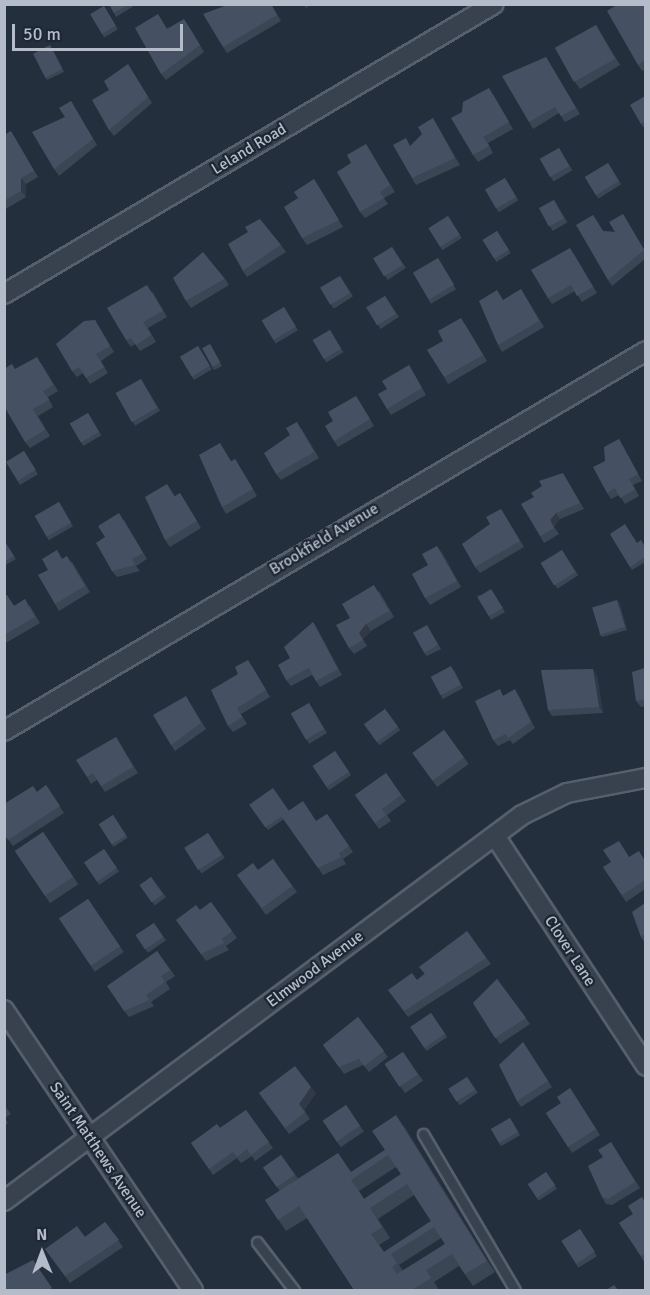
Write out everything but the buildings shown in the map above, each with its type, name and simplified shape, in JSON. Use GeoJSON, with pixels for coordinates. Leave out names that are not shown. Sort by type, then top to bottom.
{"type":"FeatureCollection","features":[{"type":"Feature","properties":{"kind":"street","name":"Leland Road"},"geometry":{"type":"LineString","coordinates":[[4,294],[494,4]]}},
{"type":"Feature","properties":{"kind":"street","name":"Brookfield Avenue"},"geometry":{"type":"LineString","coordinates":[[4,731],[645,351]]}},
{"type":"Feature","properties":{"kind":"street","name":"Elmwood Avenue"},"geometry":{"type":"LineString","coordinates":[[4,1201],[495,836],[567,793],[645,778]]}},
{"type":"Feature","properties":{"kind":"street","name":"Clover Lane"},"geometry":{"type":"LineString","coordinates":[[495,836],[645,1066]]}},
{"type":"Feature","properties":{"kind":"street","name":"Saint Matthews Avenue"},"geometry":{"type":"LineString","coordinates":[[4,1010],[89,1140],[193,1290]]}},
{"type":"Feature","properties":{"kind":"lane"},"geometry":{"type":"LineString","coordinates":[[423,1134],[515,1290]]}},
{"type":"Feature","properties":{"kind":"lane"},"geometry":{"type":"LineString","coordinates":[[257,1242],[294,1290]]}}]}
